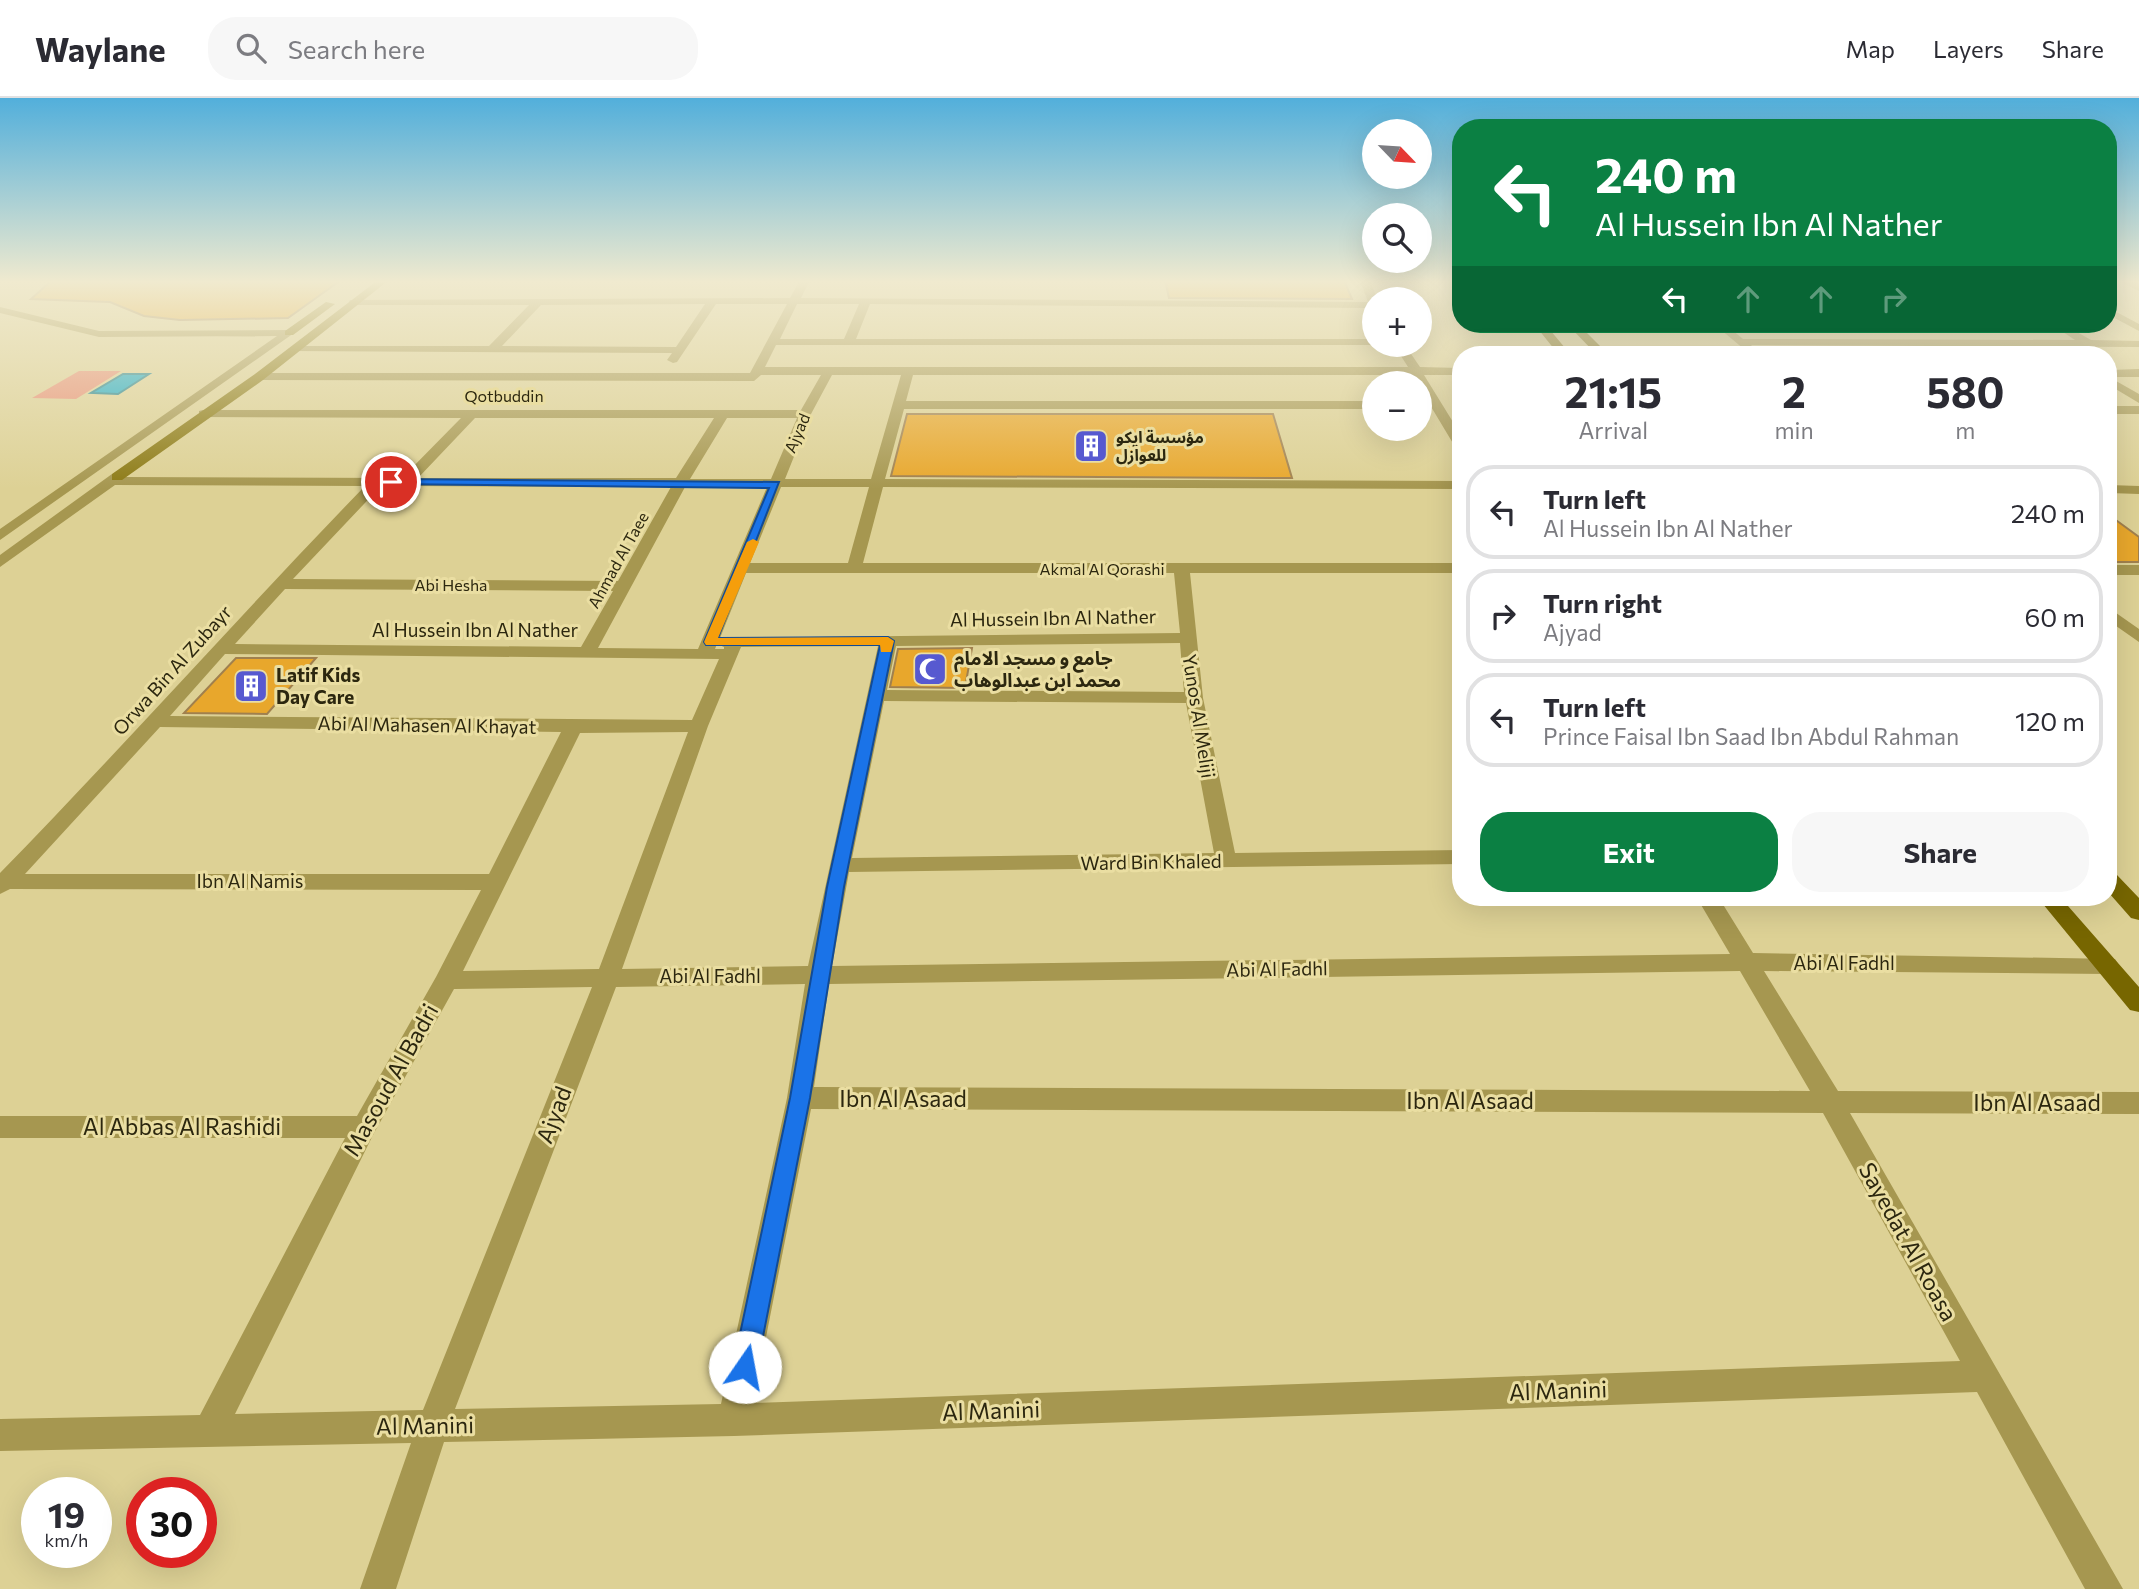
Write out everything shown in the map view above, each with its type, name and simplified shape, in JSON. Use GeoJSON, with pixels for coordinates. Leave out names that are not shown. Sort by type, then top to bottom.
{"type":"FeatureCollection","features":[{"type":"Feature","properties":{"kind":"main road"},"geometry":{"type":"LineString","coordinates":[[114,479],[259,377],[293,350]]}},
{"type":"Feature","properties":{"kind":"main road"},"geometry":{"type":"LineString","coordinates":[[140,439],[169,440]]}},
{"type":"Feature","properties":{"kind":"main road"},"geometry":{"type":"LineString","coordinates":[[2117,889],[2139,912]]}},
{"type":"Feature","properties":{"kind":"main road"},"geometry":{"type":"LineString","coordinates":[[2056,906],[2139,1003]]}},
{"type":"Feature","properties":{"kind":"street"},"geometry":{"type":"LineString","coordinates":[[0,536],[266,350]]}},
{"type":"Feature","properties":{"kind":"street"},"geometry":{"type":"LineString","coordinates":[[602,350],[680,350]]}},
{"type":"Feature","properties":{"kind":"street"},"geometry":{"type":"LineString","coordinates":[[661,377],[680,350]]}},
{"type":"Feature","properties":{"kind":"street"},"geometry":{"type":"LineString","coordinates":[[755,374],[768,350]]}},
{"type":"Feature","properties":{"kind":"street"},"geometry":{"type":"LineString","coordinates":[[1407,357],[1415,371]]}},
{"type":"Feature","properties":{"kind":"street"},"geometry":{"type":"LineString","coordinates":[[259,377],[661,377],[829,370],[1415,371]]}},
{"type":"Feature","properties":{"kind":"street","name":"Ajyad"},"geometry":{"type":"LineString","coordinates":[[378,1589],[433,1426],[608,976],[698,726],[743,568],[805,414],[829,370]]}},
{"type":"Feature","properties":{"kind":"street"},"geometry":{"type":"LineString","coordinates":[[854,568],[908,370]]}},
{"type":"Feature","properties":{"kind":"street"},"geometry":{"type":"LineString","coordinates":[[1432,371],[1452,371]]}},
{"type":"Feature","properties":{"kind":"street"},"geometry":{"type":"LineString","coordinates":[[2117,373],[2139,373]]}},
{"type":"Feature","properties":{"kind":"street"},"geometry":{"type":"LineString","coordinates":[[2117,385],[2139,399]]}},
{"type":"Feature","properties":{"kind":"street"},"geometry":{"type":"LineString","coordinates":[[1432,396],[1452,429]]}},
{"type":"Feature","properties":{"kind":"street"},"geometry":{"type":"LineString","coordinates":[[899,405],[1362,405]]}},
{"type":"Feature","properties":{"kind":"street"},"geometry":{"type":"LineString","coordinates":[[1432,405],[1438,405]]}},
{"type":"Feature","properties":{"kind":"street"},"geometry":{"type":"LineString","coordinates":[[2117,410],[2139,410]]}},
{"type":"Feature","properties":{"kind":"street","name":"Qotbuddin"},"geometry":{"type":"LineString","coordinates":[[203,414],[805,414]]}},
{"type":"Feature","properties":{"kind":"street"},"geometry":{"type":"LineString","coordinates":[[405,482],[472,414]]}},
{"type":"Feature","properties":{"kind":"street","name":"Ahmad Al Taee"},"geometry":{"type":"LineString","coordinates":[[587,652],[680,484],[723,414]]}},
{"type":"Feature","properties":{"kind":"street"},"geometry":{"type":"LineString","coordinates":[[0,562],[114,479],[776,485],[1452,485]]}},
{"type":"Feature","properties":{"kind":"street","name":"Orwa Bin Al Zubayr"},"geometry":{"type":"LineString","coordinates":[[2,884],[155,721],[278,583],[377,482]]}},
{"type":"Feature","properties":{"kind":"street"},"geometry":{"type":"LineString","coordinates":[[2117,489],[2139,489]]}},
{"type":"Feature","properties":{"kind":"street"},"geometry":{"type":"LineString","coordinates":[[0,514],[32,514]]}},
{"type":"Feature","properties":{"kind":"street","name":"Akmal Al Qorashi"},"geometry":{"type":"LineString","coordinates":[[743,568],[1452,568]]}},
{"type":"Feature","properties":{"kind":"street","name":"Yunos Al Meliji"},"geometry":{"type":"LineString","coordinates":[[1182,569],[1194,698],[1226,861]]}},
{"type":"Feature","properties":{"kind":"street"},"geometry":{"type":"LineString","coordinates":[[2117,570],[2139,570]]}},
{"type":"Feature","properties":{"kind":"street","name":"Abi Hesha"},"geometry":{"type":"LineString","coordinates":[[278,583],[624,586]]}},
{"type":"Feature","properties":{"kind":"street"},"geometry":{"type":"LineString","coordinates":[[2117,618],[2135,630]]}},
{"type":"Feature","properties":{"kind":"street"},"geometry":{"type":"LineString","coordinates":[[2117,628],[2135,630]]}},
{"type":"Feature","properties":{"kind":"street","name":"Al Hussein Ibn Al Nather"},"geometry":{"type":"LineString","coordinates":[[220,649],[587,652],[888,641],[1187,638]]}},
{"type":"Feature","properties":{"kind":"street"},"geometry":{"type":"LineString","coordinates":[[734,1420],[800,1098],[818,975],[888,641]]}},
{"type":"Feature","properties":{"kind":"street"},"geometry":{"type":"LineString","coordinates":[[876,695],[1194,698]]}},
{"type":"Feature","properties":{"kind":"street","name":"Abi Al Mahasen Al Khayat"},"geometry":{"type":"LineString","coordinates":[[155,721],[573,727],[698,726]]}},
{"type":"Feature","properties":{"kind":"street","name":"Masoud Al Badri"},"geometry":{"type":"LineString","coordinates":[[208,1433],[363,1128],[447,980],[573,727]]}},
{"type":"Feature","properties":{"kind":"street","name":"Ward Bin Khaled"},"geometry":{"type":"LineString","coordinates":[[840,865],[1452,857]]}},
{"type":"Feature","properties":{"kind":"street","name":"Ibn Al Namis"},"geometry":{"type":"LineString","coordinates":[[2,884],[494,881]]}},
{"type":"Feature","properties":{"kind":"street","name":"Sayedat Al Roasa"},"geometry":{"type":"LineString","coordinates":[[1713,906],[1831,1103],[2105,1589]]}},
{"type":"Feature","properties":{"kind":"street","name":"Abi Al Fadhl"},"geometry":{"type":"LineString","coordinates":[[447,980],[1748,962],[2107,965]]}},
{"type":"Feature","properties":{"kind":"street","name":"Ibn Al Asaad"},"geometry":{"type":"LineString","coordinates":[[800,1098],[2139,1102]]}},
{"type":"Feature","properties":{"kind":"street","name":"Al Abbas Al Rashidi"},"geometry":{"type":"LineString","coordinates":[[0,1127],[363,1128]]}},
{"type":"Feature","properties":{"kind":"street","name":"Al Manini"},"geometry":{"type":"LineString","coordinates":[[0,1435],[208,1433],[734,1420],[1983,1376]]}},
{"type":"Feature","properties":{"kind":"shaded area"},"geometry":{"type":"Polygon","coordinates":[[[79,371],[121,371],[76,399],[32,398],[79,371]]]}},
{"type":"Feature","properties":{"kind":"water"},"geometry":{"type":"Polygon","coordinates":[[[123,374],[149,374],[118,394],[91,393],[123,374]]]}},
{"type":"Feature","properties":{"kind":"building","name":"مؤسسة ايكو للعوازل"},"geometry":{"type":"Polygon","coordinates":[[[907,414],[1273,414],[1292,478],[891,476],[907,414]]]}},
{"type":"Feature","properties":{"kind":"building"},"geometry":{"type":"Polygon","coordinates":[[[2117,521],[2139,537],[2139,562],[2117,562],[2117,521]]]}},
{"type":"Feature","properties":{"kind":"building","name":"جامع و مسجد الامام محمد ابن عبدالوهاب"},"geometry":{"type":"Polygon","coordinates":[[[972,648],[965,688],[890,687],[898,649],[972,648]]]}},
{"type":"Feature","properties":{"kind":"building","name":"Latif Kids Day Care"},"geometry":{"type":"Polygon","coordinates":[[[236,658],[316,658],[267,714],[184,713],[236,658]]]}},
{"type":"Feature","properties":{"kind":"slow traffic"},"geometry":{"type":"LineString","coordinates":[[753,542],[710,642],[888,641],[886,649]]}},
{"type":"Feature","properties":{"kind":"place","name":"مؤسسة ايكو للعوازل"},"geometry":{"type":"Point","coordinates":[1091,446]}},
{"type":"Feature","properties":{"kind":"place","name":"جامع و مسجد الامام محمد ابن عبدالوهاب"},"geometry":{"type":"Point","coordinates":[930,669]}},
{"type":"Feature","properties":{"kind":"place","name":"Latif Kids Day Care"},"geometry":{"type":"Point","coordinates":[251,686]}},
{"type":"Feature","properties":{"kind":"route"},"geometry":{"type":"LineString","coordinates":[[391,482],[776,485],[710,642],[888,641],[835,887],[818,975],[800,1098],[745,1367]]}}]}
